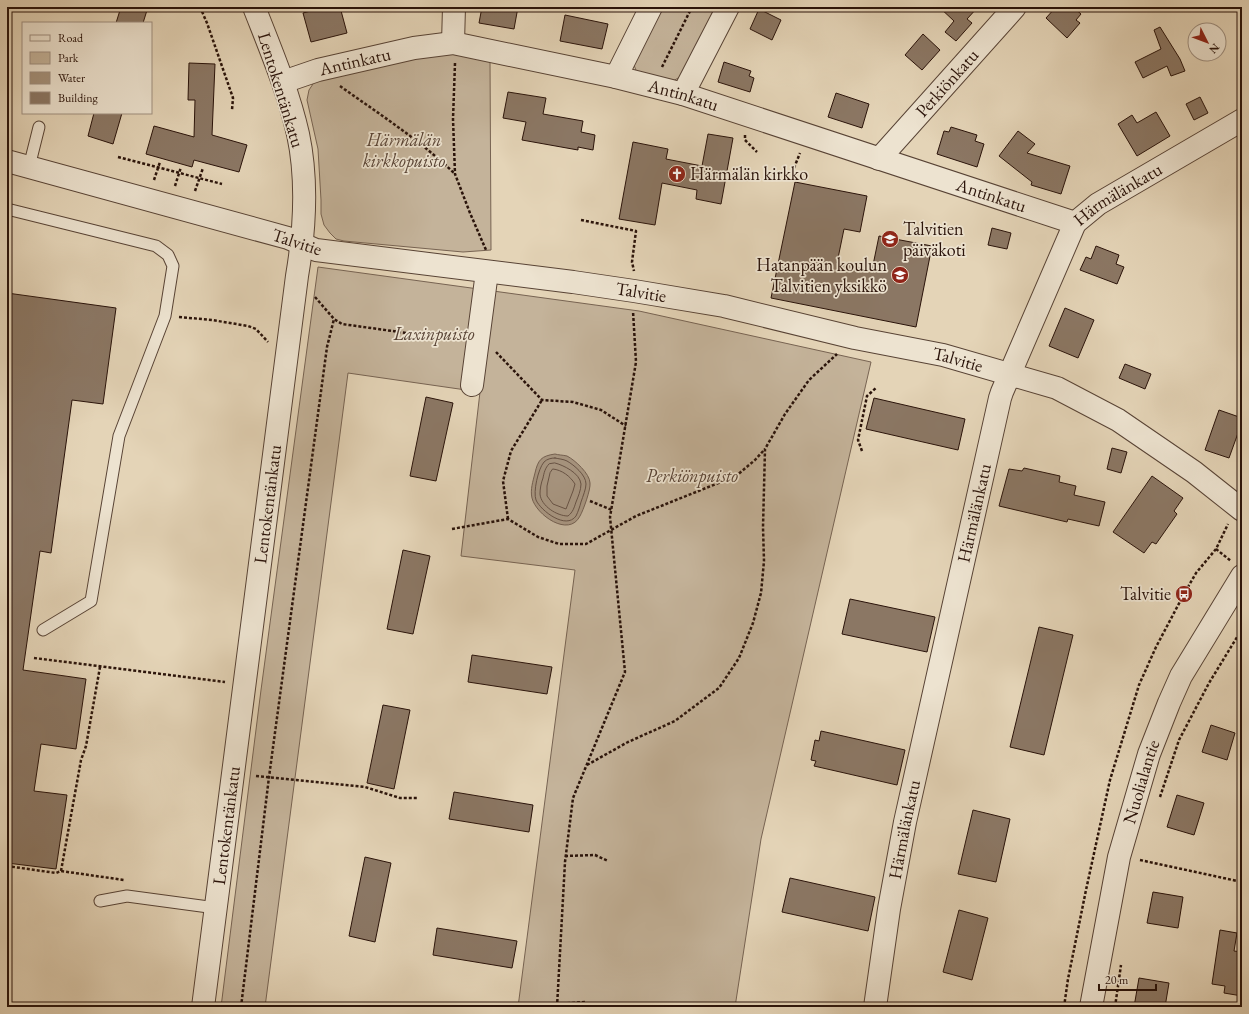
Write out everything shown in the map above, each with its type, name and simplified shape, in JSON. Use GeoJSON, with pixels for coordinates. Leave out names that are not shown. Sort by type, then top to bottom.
{"type":"FeatureCollection","features":[{"type":"Feature","properties":{"kind":"street","name":"Lentokentänkatu"},"geometry":{"type":"LineString","coordinates":[[203,1007],[302,244],[304,206],[303,167],[298,133],[283,82],[254,7]]}},
{"type":"Feature","properties":{"kind":"street"},"geometry":{"type":"LineString","coordinates":[[453,43],[454,7]]}},
{"type":"Feature","properties":{"kind":"street"},"geometry":{"type":"LineString","coordinates":[[616,77],[651,7]]}},
{"type":"Feature","properties":{"kind":"street"},"geometry":{"type":"LineString","coordinates":[[683,94],[728,7]]}},
{"type":"Feature","properties":{"kind":"street","name":"Perkiönkatu"},"geometry":{"type":"LineString","coordinates":[[879,159],[1015,7]]}},
{"type":"Feature","properties":{"kind":"street","name":"Antinkatu"},"geometry":{"type":"LineString","coordinates":[[283,82],[318,70],[414,48],[453,43],[616,77],[683,94],[1075,223]]}},
{"type":"Feature","properties":{"kind":"street","name":"Härmälänkatu"},"geometry":{"type":"LineString","coordinates":[[875,1007],[889,909],[906,822],[1002,392],[1075,223],[1098,204],[1242,120]]}},
{"type":"Feature","properties":{"kind":"street","name":"Talvitie"},"geometry":{"type":"LineString","coordinates":[[7,161],[288,238],[316,250],[634,291],[724,306],[855,338],[943,354],[1057,388],[1118,420],[1194,472],[1242,510]]}},
{"type":"Feature","properties":{"kind":"street"},"geometry":{"type":"LineString","coordinates":[[472,385],[488,272]]}},
{"type":"Feature","properties":{"kind":"street","name":"Nuolialantie"},"geometry":{"type":"LineString","coordinates":[[1091,1007],[1119,857],[1149,754],[1181,676],[1242,576]]}},
{"type":"Feature","properties":{"kind":"lane"},"geometry":{"type":"LineString","coordinates":[[29,167],[39,127]]}},
{"type":"Feature","properties":{"kind":"lane"},"geometry":{"type":"LineString","coordinates":[[7,209],[156,246],[168,254],[173,266],[165,316],[119,436],[91,600],[43,630]]}},
{"type":"Feature","properties":{"kind":"lane"},"geometry":{"type":"LineString","coordinates":[[100,901],[127,896],[216,908]]}},
{"type":"Feature","properties":{"kind":"path"},"geometry":{"type":"LineString","coordinates":[[200,7],[233,98],[232,110]]}},
{"type":"Feature","properties":{"kind":"path"},"geometry":{"type":"LineString","coordinates":[[653,86],[692,7]]}},
{"type":"Feature","properties":{"kind":"path"},"geometry":{"type":"LineString","coordinates":[[453,43],[455,63],[453,119],[455,174],[487,252],[488,272]]}},
{"type":"Feature","properties":{"kind":"path"},"geometry":{"type":"LineString","coordinates":[[318,70],[420,143],[455,174]]}},
{"type":"Feature","properties":{"kind":"path"},"geometry":{"type":"LineString","coordinates":[[794,168],[800,153]]}},
{"type":"Feature","properties":{"kind":"path"},"geometry":{"type":"LineString","coordinates":[[118,156],[222,184]]}},
{"type":"Feature","properties":{"kind":"path"},"geometry":{"type":"LineString","coordinates":[[190,211],[203,168]]}},
{"type":"Feature","properties":{"kind":"path"},"geometry":{"type":"LineString","coordinates":[[581,220],[636,231],[632,262],[636,275],[632,308],[636,362],[610,517],[625,672],[573,798],[565,856],[557,1005],[585,1002]]}},
{"type":"Feature","properties":{"kind":"path"},"geometry":{"type":"LineString","coordinates":[[165,316],[197,318],[248,326],[256,329],[269,343]]}},
{"type":"Feature","properties":{"kind":"path"},"geometry":{"type":"LineString","coordinates":[[241,1007],[269,777],[327,347],[334,319]]}},
{"type":"Feature","properties":{"kind":"path"},"geometry":{"type":"LineString","coordinates":[[452,529],[508,519],[538,537],[559,544],[586,544],[636,516],[736,476],[755,460],[765,449],[785,414],[809,380],[855,338]]}},
{"type":"Feature","properties":{"kind":"path"},"geometry":{"type":"LineString","coordinates":[[862,451],[858,440],[867,396],[876,388]]}},
{"type":"Feature","properties":{"kind":"path"},"geometry":{"type":"LineString","coordinates":[[508,519],[503,481],[510,451],[542,400]]}},
{"type":"Feature","properties":{"kind":"path"},"geometry":{"type":"LineString","coordinates":[[586,765],[628,742],[675,721],[719,688],[739,658],[761,593],[764,561],[763,527],[765,449]]}},
{"type":"Feature","properties":{"kind":"path"},"geometry":{"type":"LineString","coordinates":[[590,501],[612,510]]}},
{"type":"Feature","properties":{"kind":"path"},"geometry":{"type":"LineString","coordinates":[[1158,802],[1179,740],[1209,683],[1242,629]]}},
{"type":"Feature","properties":{"kind":"path"},"geometry":{"type":"LineString","coordinates":[[34,658],[230,683]]}},
{"type":"Feature","properties":{"kind":"path"},"geometry":{"type":"LineString","coordinates":[[61,872],[81,760],[86,746],[100,667]]}},
{"type":"Feature","properties":{"kind":"path"},"geometry":{"type":"LineString","coordinates":[[256,776],[365,787],[400,798],[417,798]]}},
{"type":"Feature","properties":{"kind":"path"},"geometry":{"type":"LineString","coordinates":[[565,856],[595,855],[608,861]]}},
{"type":"Feature","properties":{"kind":"path"},"geometry":{"type":"LineString","coordinates":[[1139,867],[1140,860],[1242,882]]}},
{"type":"Feature","properties":{"kind":"path"},"geometry":{"type":"LineString","coordinates":[[7,866],[130,881]]}},
{"type":"Feature","properties":{"kind":"path"},"geometry":{"type":"LineString","coordinates":[[1115,1007],[1122,963]]}},
{"type":"Feature","properties":{"kind":"green space"},"geometry":{"type":"Polygon","coordinates":[[[658,7],[718,7],[685,74],[673,81],[637,73],[634,65],[634,54],[658,7]]]}},
{"type":"Feature","properties":{"kind":"green space","name":"Härmälän kirkkopuisto"},"geometry":{"type":"Polygon","coordinates":[[[450,54],[490,59],[491,250],[463,252],[336,239],[324,225],[321,214],[318,149],[307,100],[309,90],[315,81],[410,56],[450,54]]]}},
{"type":"Feature","properties":{"kind":"green space","name":"Perkiönpuisto"},"geometry":{"type":"Polygon","coordinates":[[[318,267],[639,311],[871,362],[761,839],[735,1007],[518,1007],[575,570],[461,556],[480,392],[348,373],[265,1007],[221,1007],[261,690],[318,267]]]}},
{"type":"Feature","properties":{"kind":"water"},"geometry":{"type":"Polygon","coordinates":[[[555,454],[567,456],[574,461],[588,476],[590,483],[580,516],[575,522],[568,525],[553,522],[546,517],[535,505],[532,498],[532,486],[539,462],[543,457],[555,454]]]}},
{"type":"Feature","properties":{"kind":"building"},"geometry":{"type":"Polygon","coordinates":[[[121,7],[148,7],[143,22],[116,22],[121,7]]]}},
{"type":"Feature","properties":{"kind":"building"},"geometry":{"type":"Polygon","coordinates":[[[326,7],[340,7],[347,33],[311,42],[303,13],[326,7]]]}},
{"type":"Feature","properties":{"kind":"building"},"geometry":{"type":"Polygon","coordinates":[[[482,7],[518,7],[514,29],[479,23],[482,7]]]}},
{"type":"Feature","properties":{"kind":"building"},"geometry":{"type":"Polygon","coordinates":[[[939,7],[978,7],[967,19],[972,23],[956,41],[945,32],[954,21],[939,7]]]}},
{"type":"Feature","properties":{"kind":"building"},"geometry":{"type":"Polygon","coordinates":[[[1056,7],[1073,7],[1081,14],[1076,20],[1080,23],[1067,38],[1046,18],[1056,7]]]}},
{"type":"Feature","properties":{"kind":"building"},"geometry":{"type":"Polygon","coordinates":[[[759,9],[781,20],[772,40],[750,29],[759,9]]]}},
{"type":"Feature","properties":{"kind":"building"},"geometry":{"type":"Polygon","coordinates":[[[565,15],[608,24],[602,49],[560,41],[565,15]]]}},
{"type":"Feature","properties":{"kind":"building"},"geometry":{"type":"Polygon","coordinates":[[[1160,27],[1180,59],[1185,71],[1171,76],[1167,66],[1143,78],[1135,62],[1161,49],[1154,30],[1160,27]]]}},
{"type":"Feature","properties":{"kind":"building"},"geometry":{"type":"Polygon","coordinates":[[[923,34],[940,50],[922,70],[905,55],[923,34]]]}},
{"type":"Feature","properties":{"kind":"building"},"geometry":{"type":"Polygon","coordinates":[[[724,62],[751,71],[749,76],[754,78],[750,92],[718,82],[724,62]]]}},
{"type":"Feature","properties":{"kind":"building"},"geometry":{"type":"Polygon","coordinates":[[[189,63],[215,64],[212,135],[247,145],[239,172],[194,160],[192,167],[146,154],[154,126],[194,137],[195,100],[188,100],[189,63]]]}},
{"type":"Feature","properties":{"kind":"building"},"geometry":{"type":"Polygon","coordinates":[[[508,92],[546,98],[543,114],[583,121],[581,132],[595,135],[593,150],[578,147],[578,150],[522,140],[526,122],[503,118],[508,92]]]}},
{"type":"Feature","properties":{"kind":"building"},"geometry":{"type":"Polygon","coordinates":[[[836,93],[869,104],[862,128],[828,117],[836,93]]]}},
{"type":"Feature","properties":{"kind":"building"},"geometry":{"type":"Polygon","coordinates":[[[1200,97],[1208,113],[1194,120],[1186,104],[1200,97]]]}},
{"type":"Feature","properties":{"kind":"building"},"geometry":{"type":"Polygon","coordinates":[[[1156,112],[1170,136],[1137,156],[1118,124],[1132,115],[1137,123],[1156,112]]]}},
{"type":"Feature","properties":{"kind":"building"},"geometry":{"type":"Polygon","coordinates":[[[94,114],[122,114],[113,144],[88,136],[94,114]]]}},
{"type":"Feature","properties":{"kind":"building"},"geometry":{"type":"Polygon","coordinates":[[[951,127],[977,135],[975,141],[984,144],[977,167],[937,154],[944,131],[949,132],[951,127]]]}},
{"type":"Feature","properties":{"kind":"building"},"geometry":{"type":"Polygon","coordinates":[[[1018,131],[1035,144],[1027,153],[1070,166],[1061,194],[1031,185],[1032,182],[999,156],[1018,131]]]}},
{"type":"Feature","properties":{"kind":"building","name":"Härmälän kirkko"},"geometry":{"type":"Polygon","coordinates":[[[708,134],[733,138],[721,204],[696,199],[697,190],[662,183],[655,225],[619,219],[633,142],[668,149],[666,159],[702,166],[708,134]]]}},
{"type":"Feature","properties":{"kind":"building"},"geometry":{"type":"Polygon","coordinates":[[[795,182],[867,196],[860,232],[844,229],[837,263],[872,270],[879,236],[932,246],[916,327],[771,298],[795,182]]]}},
{"type":"Feature","properties":{"kind":"building"},"geometry":{"type":"Polygon","coordinates":[[[992,228],[1011,233],[1007,249],[988,245],[992,228]]]}},
{"type":"Feature","properties":{"kind":"building"},"geometry":{"type":"Polygon","coordinates":[[[1096,246],[1119,255],[1116,264],[1124,267],[1117,284],[1080,270],[1086,257],[1091,259],[1096,246]]]}},
{"type":"Feature","properties":{"kind":"building"},"geometry":{"type":"Polygon","coordinates":[[[7,293],[116,308],[103,404],[72,400],[51,553],[40,551],[23,670],[86,679],[76,749],[41,744],[34,791],[67,795],[56,869],[7,863],[7,293]]]}},
{"type":"Feature","properties":{"kind":"building"},"geometry":{"type":"Polygon","coordinates":[[[1065,308],[1094,320],[1078,358],[1049,346],[1065,308]]]}},
{"type":"Feature","properties":{"kind":"building"},"geometry":{"type":"Polygon","coordinates":[[[1125,364],[1151,374],[1145,389],[1119,378],[1125,364]]]}},
{"type":"Feature","properties":{"kind":"building"},"geometry":{"type":"Polygon","coordinates":[[[426,397],[453,403],[436,481],[410,476],[426,397]]]}},
{"type":"Feature","properties":{"kind":"building"},"geometry":{"type":"Polygon","coordinates":[[[874,398],[965,419],[958,450],[866,429],[874,398]]]}},
{"type":"Feature","properties":{"kind":"building"},"geometry":{"type":"Polygon","coordinates":[[[1219,410],[1242,418],[1242,422],[1229,458],[1205,450],[1219,410]]]}},
{"type":"Feature","properties":{"kind":"building"},"geometry":{"type":"Polygon","coordinates":[[[1112,448],[1127,452],[1121,473],[1107,469],[1112,448]]]}},
{"type":"Feature","properties":{"kind":"building"},"geometry":{"type":"Polygon","coordinates":[[[1024,468],[1060,476],[1059,482],[1076,486],[1074,495],[1105,502],[1099,526],[1068,519],[1067,522],[999,506],[1009,469],[1022,471],[1024,468]]]}},
{"type":"Feature","properties":{"kind":"building"},"geometry":{"type":"Polygon","coordinates":[[[1152,476],[1183,498],[1174,511],[1177,514],[1156,544],[1152,542],[1144,553],[1113,532],[1152,476]]]}},
{"type":"Feature","properties":{"kind":"building"},"geometry":{"type":"Polygon","coordinates":[[[403,550],[430,556],[413,634],[387,629],[403,550]]]}},
{"type":"Feature","properties":{"kind":"building"},"geometry":{"type":"Polygon","coordinates":[[[850,599],[935,617],[927,652],[842,634],[850,599]]]}},
{"type":"Feature","properties":{"kind":"building"},"geometry":{"type":"Polygon","coordinates":[[[1039,627],[1073,635],[1044,755],[1010,747],[1039,627]]]}},
{"type":"Feature","properties":{"kind":"building"},"geometry":{"type":"Polygon","coordinates":[[[472,655],[552,667],[547,694],[468,682],[472,655]]]}},
{"type":"Feature","properties":{"kind":"building"},"geometry":{"type":"Polygon","coordinates":[[[383,705],[410,710],[394,789],[367,783],[383,705]]]}},
{"type":"Feature","properties":{"kind":"building"},"geometry":{"type":"Polygon","coordinates":[[[1211,725],[1235,733],[1227,760],[1202,752],[1211,725]]]}},
{"type":"Feature","properties":{"kind":"building"},"geometry":{"type":"Polygon","coordinates":[[[821,731],[905,750],[897,785],[814,766],[816,761],[811,760],[815,740],[819,741],[821,731]]]}},
{"type":"Feature","properties":{"kind":"building"},"geometry":{"type":"Polygon","coordinates":[[[454,792],[533,805],[529,832],[449,819],[454,792]]]}},
{"type":"Feature","properties":{"kind":"building"},"geometry":{"type":"Polygon","coordinates":[[[1177,795],[1204,803],[1194,835],[1167,827],[1177,795]]]}},
{"type":"Feature","properties":{"kind":"building"},"geometry":{"type":"Polygon","coordinates":[[[973,810],[1010,819],[996,882],[958,874],[973,810]]]}},
{"type":"Feature","properties":{"kind":"building"},"geometry":{"type":"Polygon","coordinates":[[[365,857],[391,863],[375,942],[349,936],[365,857]]]}},
{"type":"Feature","properties":{"kind":"building"},"geometry":{"type":"Polygon","coordinates":[[[790,878],[875,897],[868,931],[782,912],[790,878]]]}},
{"type":"Feature","properties":{"kind":"building"},"geometry":{"type":"Polygon","coordinates":[[[1153,892],[1183,897],[1178,928],[1147,923],[1153,892]]]}},
{"type":"Feature","properties":{"kind":"building"},"geometry":{"type":"Polygon","coordinates":[[[959,910],[988,918],[972,980],[943,972],[959,910]]]}},
{"type":"Feature","properties":{"kind":"building"},"geometry":{"type":"Polygon","coordinates":[[[437,928],[517,941],[512,968],[433,955],[437,928]]]}},
{"type":"Feature","properties":{"kind":"building"},"geometry":{"type":"Polygon","coordinates":[[[1220,930],[1237,933],[1234,951],[1242,952],[1242,996],[1224,993],[1225,986],[1212,984],[1220,930]]]}},
{"type":"Feature","properties":{"kind":"building"},"geometry":{"type":"Polygon","coordinates":[[[1139,978],[1169,983],[1165,1007],[1134,1007],[1139,978]]]}},
{"type":"Feature","properties":{"kind":"place","name":"Härmälän kirkko"},"geometry":{"type":"Point","coordinates":[677,174]}},
{"type":"Feature","properties":{"kind":"place","name":"Talvitien päiväkoti"},"geometry":{"type":"Point","coordinates":[890,239]}},
{"type":"Feature","properties":{"kind":"place","name":"Hatanpään koulun Talvitien yksikkö"},"geometry":{"type":"Point","coordinates":[900,275]}},
{"type":"Feature","properties":{"kind":"place","name":"Talvitie"},"geometry":{"type":"Point","coordinates":[1184,594]}},
{"type":"Feature","properties":{"kind":"park label","name":"Laxinpuisto"},"geometry":{"type":"Point","coordinates":[434,334]}}]}
